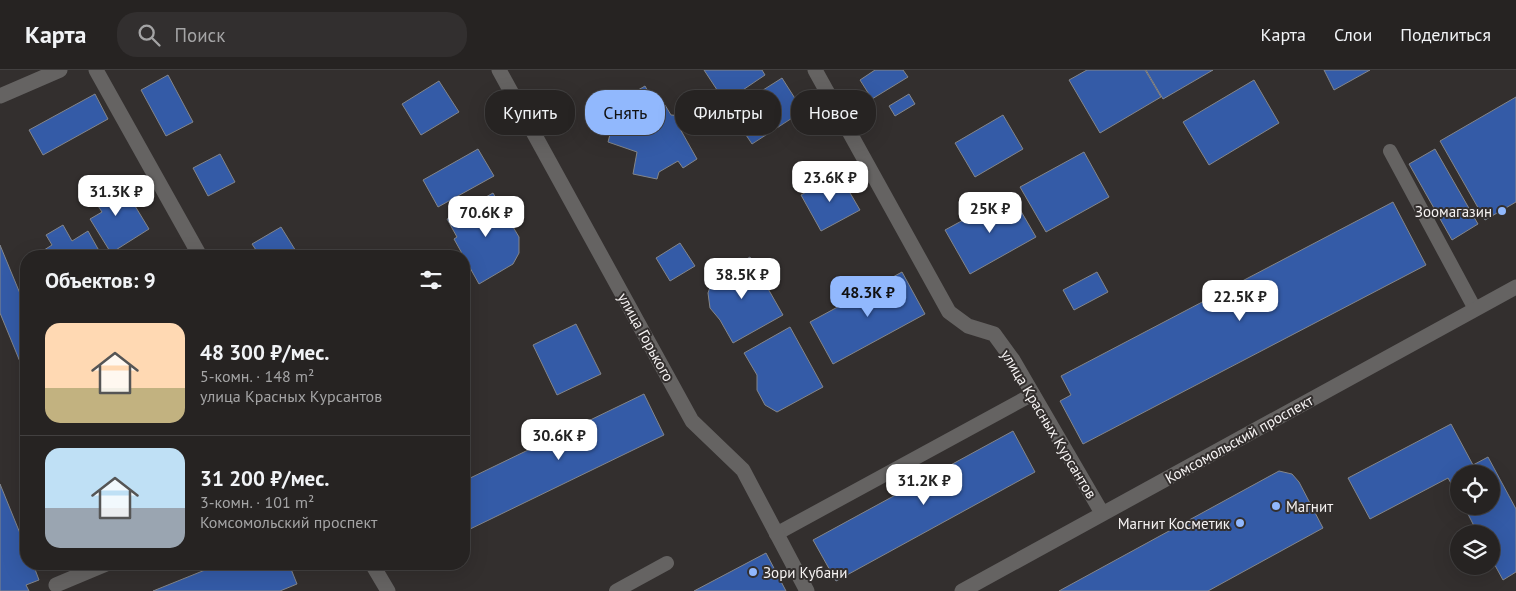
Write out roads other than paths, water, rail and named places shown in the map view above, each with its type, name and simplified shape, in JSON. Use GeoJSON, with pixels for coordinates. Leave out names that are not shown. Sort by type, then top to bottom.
{"type":"FeatureCollection","features":[{"type":"Feature","properties":{"kind":"street"},"geometry":{"type":"LineString","coordinates":[[0,96],[60,70]]}},
{"type":"Feature","properties":{"kind":"street"},"geometry":{"type":"LineString","coordinates":[[96,70],[197,250]]}},
{"type":"Feature","properties":{"kind":"street","name":"улица Горького"},"geometry":{"type":"LineString","coordinates":[[499,70],[692,421],[743,470],[807,591]]}},
{"type":"Feature","properties":{"kind":"street","name":"улица Красных Курсантов"},"geometry":{"type":"LineString","coordinates":[[815,70],[949,312],[968,326],[994,334],[1013,360],[1102,514]]}},
{"type":"Feature","properties":{"kind":"street","name":"Комсомольский проспект"},"geometry":{"type":"LineString","coordinates":[[962,591],[1516,287]]}},
{"type":"Feature","properties":{"kind":"street"},"geometry":{"type":"LineString","coordinates":[[58,588],[94,570]]}},
{"type":"Feature","properties":{"kind":"street"},"geometry":{"type":"LineString","coordinates":[[376,570],[388,591]]}},
{"type":"Feature","properties":{"kind":"lane"},"geometry":{"type":"LineString","coordinates":[[1390,151],[1475,309]]}},
{"type":"Feature","properties":{"kind":"lane"},"geometry":{"type":"LineString","coordinates":[[776,534],[1033,394]]}},
{"type":"Feature","properties":{"kind":"lane"},"geometry":{"type":"LineString","coordinates":[[616,591],[667,563]]}},
{"type":"Feature","properties":{"kind":"place","name":"Зоомагазин"},"geometry":{"type":"Point","coordinates":[1502,211]}},
{"type":"Feature","properties":{"kind":"place","name":"Магнит"},"geometry":{"type":"Point","coordinates":[1276,506]}},
{"type":"Feature","properties":{"kind":"place","name":"Магнит Косметик"},"geometry":{"type":"Point","coordinates":[1240,523]}},
{"type":"Feature","properties":{"kind":"place","name":"Зори Кубани"},"geometry":{"type":"Point","coordinates":[753,572]}}]}
